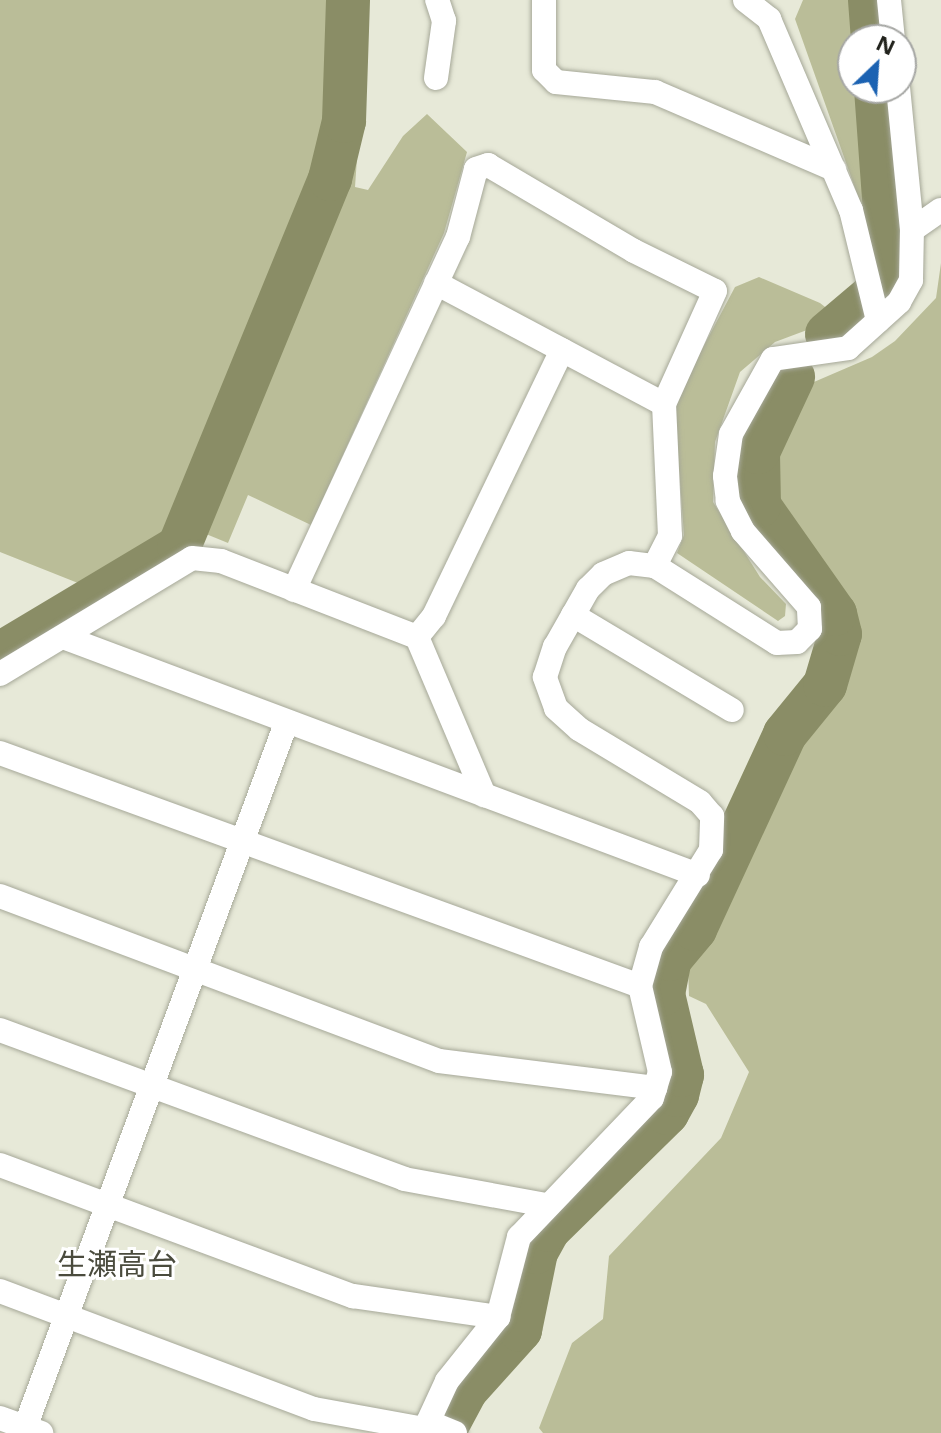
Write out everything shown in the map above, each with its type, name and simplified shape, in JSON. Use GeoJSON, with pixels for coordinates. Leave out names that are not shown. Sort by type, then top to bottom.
{"type":"FeatureCollection","features":[{"type":"Feature","properties":{"kind":"street"},"geometry":{"type":"LineString","coordinates":[[436,78],[444,21],[437,0]]}},
{"type":"Feature","properties":{"kind":"street"},"geometry":{"type":"LineString","coordinates":[[544,0],[544,70],[556,82],[655,92],[834,169]]}},
{"type":"Feature","properties":{"kind":"street"},"geometry":{"type":"LineString","coordinates":[[0,1291],[314,1409],[437,1429],[447,1381],[498,1317],[519,1237],[545,1205],[652,1098],[660,1072],[640,986],[651,947],[711,850],[712,816],[700,802],[579,729],[556,708],[545,677],[573,615],[603,574],[629,563],[655,566],[777,643],[797,642],[810,629],[809,607],[743,531],[728,501],[725,476],[731,434],[773,359],[848,348],[873,305],[851,210],[834,169],[769,19],[745,0]]}},
{"type":"Feature","properties":{"kind":"street"},"geometry":{"type":"LineString","coordinates":[[889,0],[891,24]]}},
{"type":"Feature","properties":{"kind":"street"},"geometry":{"type":"LineString","coordinates":[[873,305],[899,302],[911,280],[912,230],[900,104]]}},
{"type":"Feature","properties":{"kind":"street"},"geometry":{"type":"LineString","coordinates":[[294,590],[458,237],[476,169],[488,165],[634,251],[715,291],[664,404],[670,536],[655,566]]}},
{"type":"Feature","properties":{"kind":"street"},"geometry":{"type":"LineString","coordinates":[[912,230],[941,210]]}},
{"type":"Feature","properties":{"kind":"street"},"geometry":{"type":"LineString","coordinates":[[436,283],[664,404]]}},
{"type":"Feature","properties":{"kind":"street"},"geometry":{"type":"LineString","coordinates":[[417,637],[434,616],[562,350]]}},
{"type":"Feature","properties":{"kind":"street"},"geometry":{"type":"LineString","coordinates":[[0,674],[192,558],[221,561],[417,637],[484,795]]}},
{"type":"Feature","properties":{"kind":"street"},"geometry":{"type":"LineString","coordinates":[[573,615],[732,710]]}},
{"type":"Feature","properties":{"kind":"street"},"geometry":{"type":"LineString","coordinates":[[63,637],[698,875]]}},
{"type":"Feature","properties":{"kind":"street"},"geometry":{"type":"LineString","coordinates":[[0,1418],[30,1431],[65,1316],[287,721]]}},
{"type":"Feature","properties":{"kind":"street"},"geometry":{"type":"LineString","coordinates":[[0,753],[242,844],[640,986]]}},
{"type":"Feature","properties":{"kind":"street"},"geometry":{"type":"LineString","coordinates":[[0,896],[439,1061],[655,1088]]}},
{"type":"Feature","properties":{"kind":"street"},"geometry":{"type":"LineString","coordinates":[[0,1030],[404,1179],[545,1205]]}},
{"type":"Feature","properties":{"kind":"street"},"geometry":{"type":"LineString","coordinates":[[0,1165],[353,1296],[498,1317]]}},
{"type":"Feature","properties":{"kind":"green space"},"geometry":{"type":"Polygon","coordinates":[[[0,0],[368,0],[355,187],[368,190],[403,136],[427,114],[467,152],[444,233],[311,525],[248,495],[228,543],[184,525],[93,589],[0,552],[0,0]]]}},
{"type":"Feature","properties":{"kind":"green space"},"geometry":{"type":"Polygon","coordinates":[[[803,0],[870,0],[872,24],[837,24],[837,104],[879,104],[890,225],[883,267],[795,19],[803,0]]]}},
{"type":"Feature","properties":{"kind":"green space"},"geometry":{"type":"Polygon","coordinates":[[[941,263],[941,1433],[543,1433],[539,1428],[572,1343],[603,1319],[609,1256],[721,1138],[749,1072],[706,1004],[689,996],[688,968],[701,920],[755,820],[791,727],[833,669],[844,614],[749,483],[748,455],[761,429],[800,388],[872,357],[895,341],[936,298],[941,263]]]}},
{"type":"Feature","properties":{"kind":"green space"},"geometry":{"type":"Polygon","coordinates":[[[759,277],[820,303],[839,318],[775,342],[740,372],[715,442],[713,502],[760,577],[786,604],[785,616],[778,621],[677,553],[684,535],[674,402],[735,287],[759,277]]]}},
{"type":"Feature","properties":{"kind":"waterway"},"geometry":{"type":"LineString","coordinates":[[0,654],[179,547],[330,179],[344,121],[348,0]]}},
{"type":"Feature","properties":{"kind":"waterway"},"geometry":{"type":"LineString","coordinates":[[870,0],[872,24]]}},
{"type":"Feature","properties":{"kind":"waterway"},"geometry":{"type":"LineString","coordinates":[[827,334],[873,295],[889,266],[877,104]]}},
{"type":"Feature","properties":{"kind":"waterway"},"geometry":{"type":"LineString","coordinates":[[443,1433],[466,1390],[520,1330],[536,1252],[548,1230],[667,1113],[677,1095],[682,1075],[663,994],[670,959],[695,929],[785,734],[825,685],[840,634],[835,614],[759,506],[758,452],[793,377]]}},
{"type":"Feature","properties":{"kind":"district","name":"生瀬高台"},"geometry":{"type":"Point","coordinates":[117,1264]}}]}
